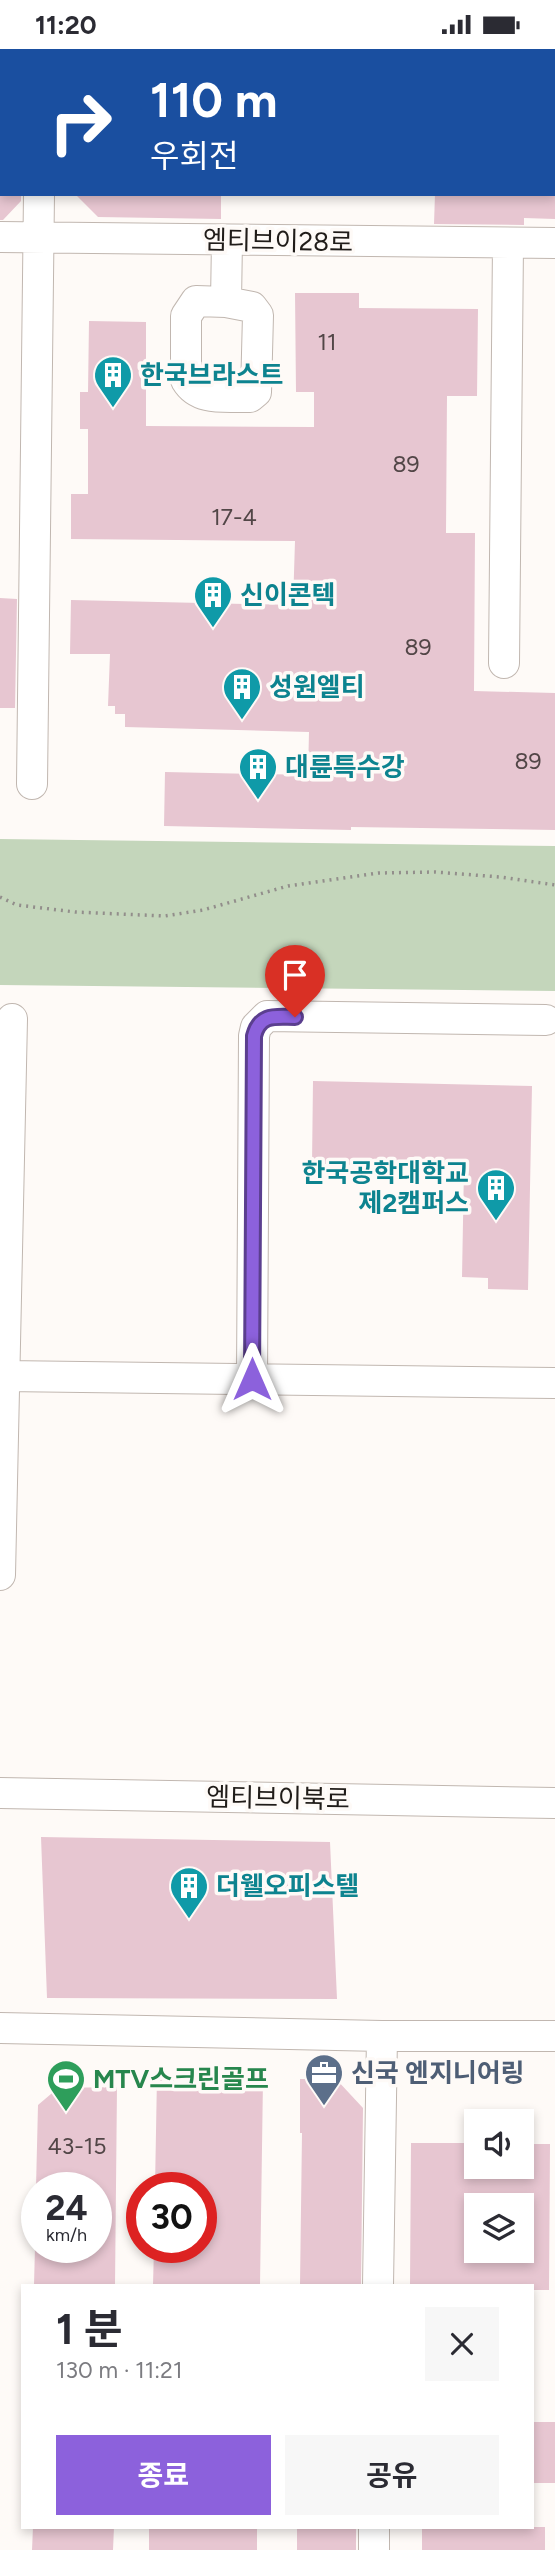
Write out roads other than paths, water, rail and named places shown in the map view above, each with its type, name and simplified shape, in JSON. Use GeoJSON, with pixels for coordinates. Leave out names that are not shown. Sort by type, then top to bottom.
{"type":"FeatureCollection","features":[{"type":"Feature","properties":{"kind":"street"},"geometry":{"type":"LineString","coordinates":[[32,784],[39,196]]}},
{"type":"Feature","properties":{"kind":"street","name":"엠티브이28로"},"geometry":{"type":"LineString","coordinates":[[0,237],[555,243]]}},
{"type":"Feature","properties":{"kind":"street"},"geometry":{"type":"LineString","coordinates":[[226,302],[227,240]]}},
{"type":"Feature","properties":{"kind":"street"},"geometry":{"type":"LineString","coordinates":[[504,663],[508,244]]}},
{"type":"Feature","properties":{"kind":"street"},"geometry":{"type":"LineString","coordinates":[[252,1379],[254,1036],[260,1021],[268,1016],[546,1020]]}},
{"type":"Feature","properties":{"kind":"street"},"geometry":{"type":"LineString","coordinates":[[0,1575],[5,1376],[3,1325],[12,1019]]}},
{"type":"Feature","properties":{"kind":"street"},"geometry":{"type":"LineString","coordinates":[[5,1376],[555,1383]]}},
{"type":"Feature","properties":{"kind":"street","name":"엠티브이북로"},"geometry":{"type":"LineString","coordinates":[[0,1793],[555,1803]]}},
{"type":"Feature","properties":{"kind":"street"},"geometry":{"type":"LineString","coordinates":[[0,2028],[382,2036],[555,2036]]}},
{"type":"Feature","properties":{"kind":"street"},"geometry":{"type":"LineString","coordinates":[[378,2284],[382,2036]]}},
{"type":"Feature","properties":{"kind":"street"},"geometry":{"type":"LineString","coordinates":[[374,2529],[374,2550]]}},
{"type":"Feature","properties":{"kind":"place","name":"한국브라스트"},"geometry":{"type":"Point","coordinates":[113,409]}},
{"type":"Feature","properties":{"kind":"place","name":"신이콘텍"},"geometry":{"type":"Point","coordinates":[213,629]}},
{"type":"Feature","properties":{"kind":"place","name":"성원엘티"},"geometry":{"type":"Point","coordinates":[242,721]}},
{"type":"Feature","properties":{"kind":"place","name":"대륜특수강"},"geometry":{"type":"Point","coordinates":[258,801]}},
{"type":"Feature","properties":{"kind":"place","name":"한국공학대학교 제2캠퍼스"},"geometry":{"type":"Point","coordinates":[496,1222]}},
{"type":"Feature","properties":{"kind":"place","name":"더웰오피스텔"},"geometry":{"type":"Point","coordinates":[189,1920]}},
{"type":"Feature","properties":{"kind":"place","name":"신국 엔지니어링"},"geometry":{"type":"Point","coordinates":[324,2107]}},
{"type":"Feature","properties":{"kind":"place","name":"MTV스크린골프"},"geometry":{"type":"Point","coordinates":[66,2113]}}]}
